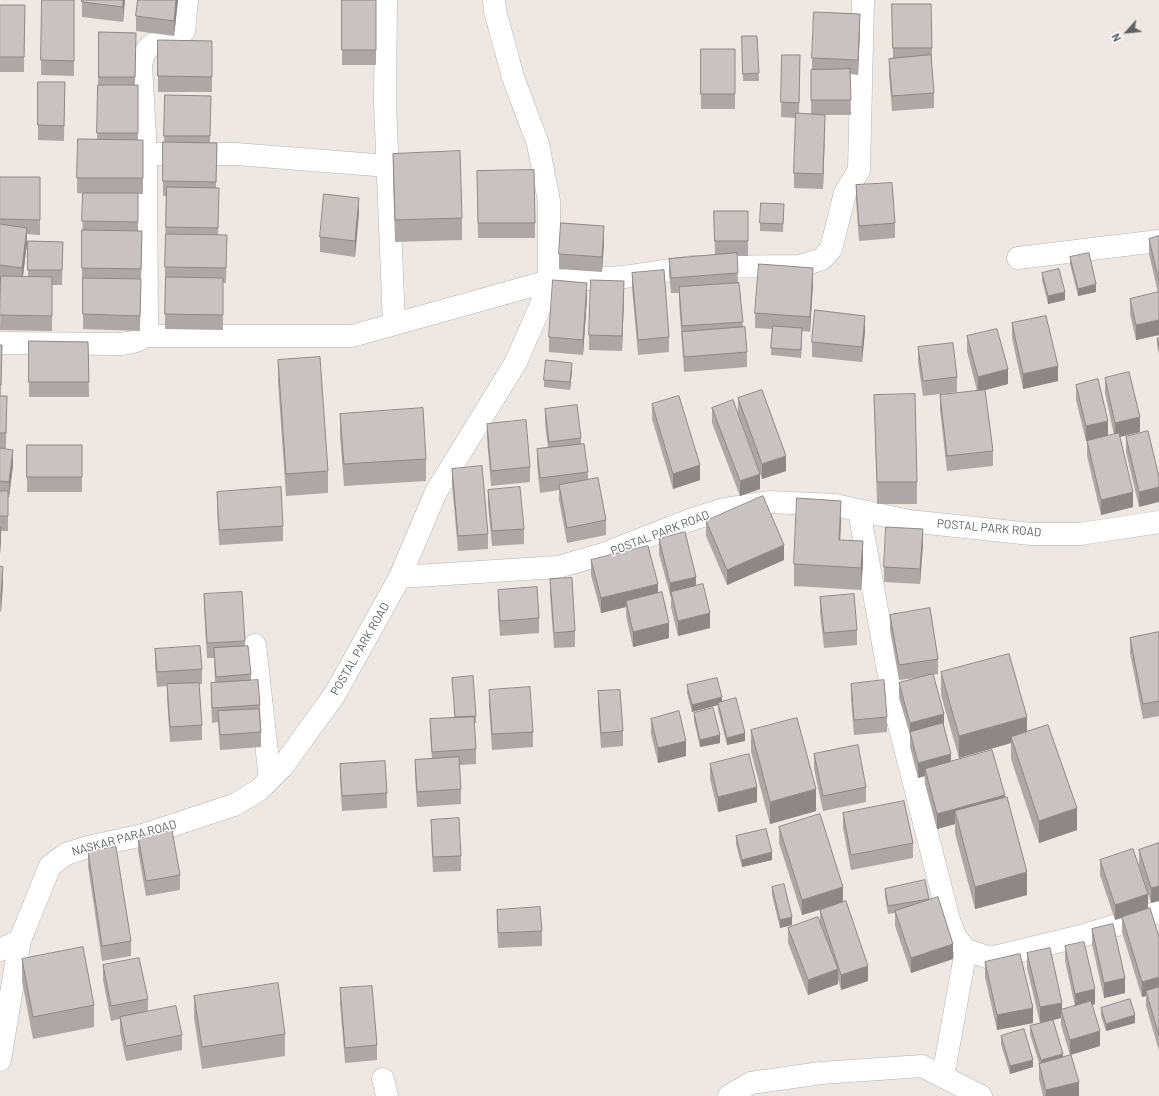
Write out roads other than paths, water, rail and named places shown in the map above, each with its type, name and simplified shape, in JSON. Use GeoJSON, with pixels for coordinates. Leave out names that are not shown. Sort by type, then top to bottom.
{"type":"FeatureCollection","features":[{"type":"Feature","properties":{"kind":"street"},"geometry":{"type":"LineString","coordinates":[[0,343],[122,344],[140,341],[144,336],[147,326],[146,154],[141,64],[144,52],[153,42],[176,37],[184,31],[187,0]]}},
{"type":"Feature","properties":{"kind":"street"},"geometry":{"type":"LineString","coordinates":[[386,0],[385,102],[394,324]]}},
{"type":"Feature","properties":{"kind":"street"},"geometry":{"type":"LineString","coordinates":[[400,577],[436,492],[485,416],[516,362],[540,307],[549,281],[549,201],[541,158],[538,144],[513,77],[495,11],[494,0]]}},
{"type":"Feature","properties":{"kind":"street"},"geometry":{"type":"LineString","coordinates":[[144,336],[352,336],[549,281],[624,277],[692,267],[800,266],[822,259],[831,249],[845,193],[859,170],[864,0]]}},
{"type":"Feature","properties":{"kind":"street"},"geometry":{"type":"LineString","coordinates":[[146,154],[236,154],[388,166]]}},
{"type":"Feature","properties":{"kind":"street"},"geometry":{"type":"LineString","coordinates":[[1018,258],[1159,241]]}},
{"type":"Feature","properties":{"kind":"street","name":"POSTAL PARK ROAD"},"geometry":{"type":"LineString","coordinates":[[270,779],[283,766],[335,694],[400,577],[558,568],[603,554],[690,520],[724,510],[769,502],[835,505],[909,521],[1031,534],[1080,534],[1159,522]]}},
{"type":"Feature","properties":{"kind":"street"},"geometry":{"type":"LineString","coordinates":[[859,511],[895,710],[949,920],[956,938],[966,950],[990,958],[1081,936],[1159,912]]}},
{"type":"Feature","properties":{"kind":"street"},"geometry":{"type":"LineString","coordinates":[[255,645],[270,779]]}},
{"type":"Feature","properties":{"kind":"street","name":"NASKAR PARA ROAD"},"geometry":{"type":"LineString","coordinates":[[0,1060],[20,940],[50,866],[66,854],[88,846],[143,835],[234,805],[259,790],[270,779]]}},
{"type":"Feature","properties":{"kind":"street"},"geometry":{"type":"LineString","coordinates":[[0,950],[20,940]]}},
{"type":"Feature","properties":{"kind":"street"},"geometry":{"type":"LineString","coordinates":[[943,1076],[966,950]]}},
{"type":"Feature","properties":{"kind":"street"},"geometry":{"type":"LineString","coordinates":[[729,1096],[751,1083],[821,1073],[922,1066],[981,1096]]}}]}
